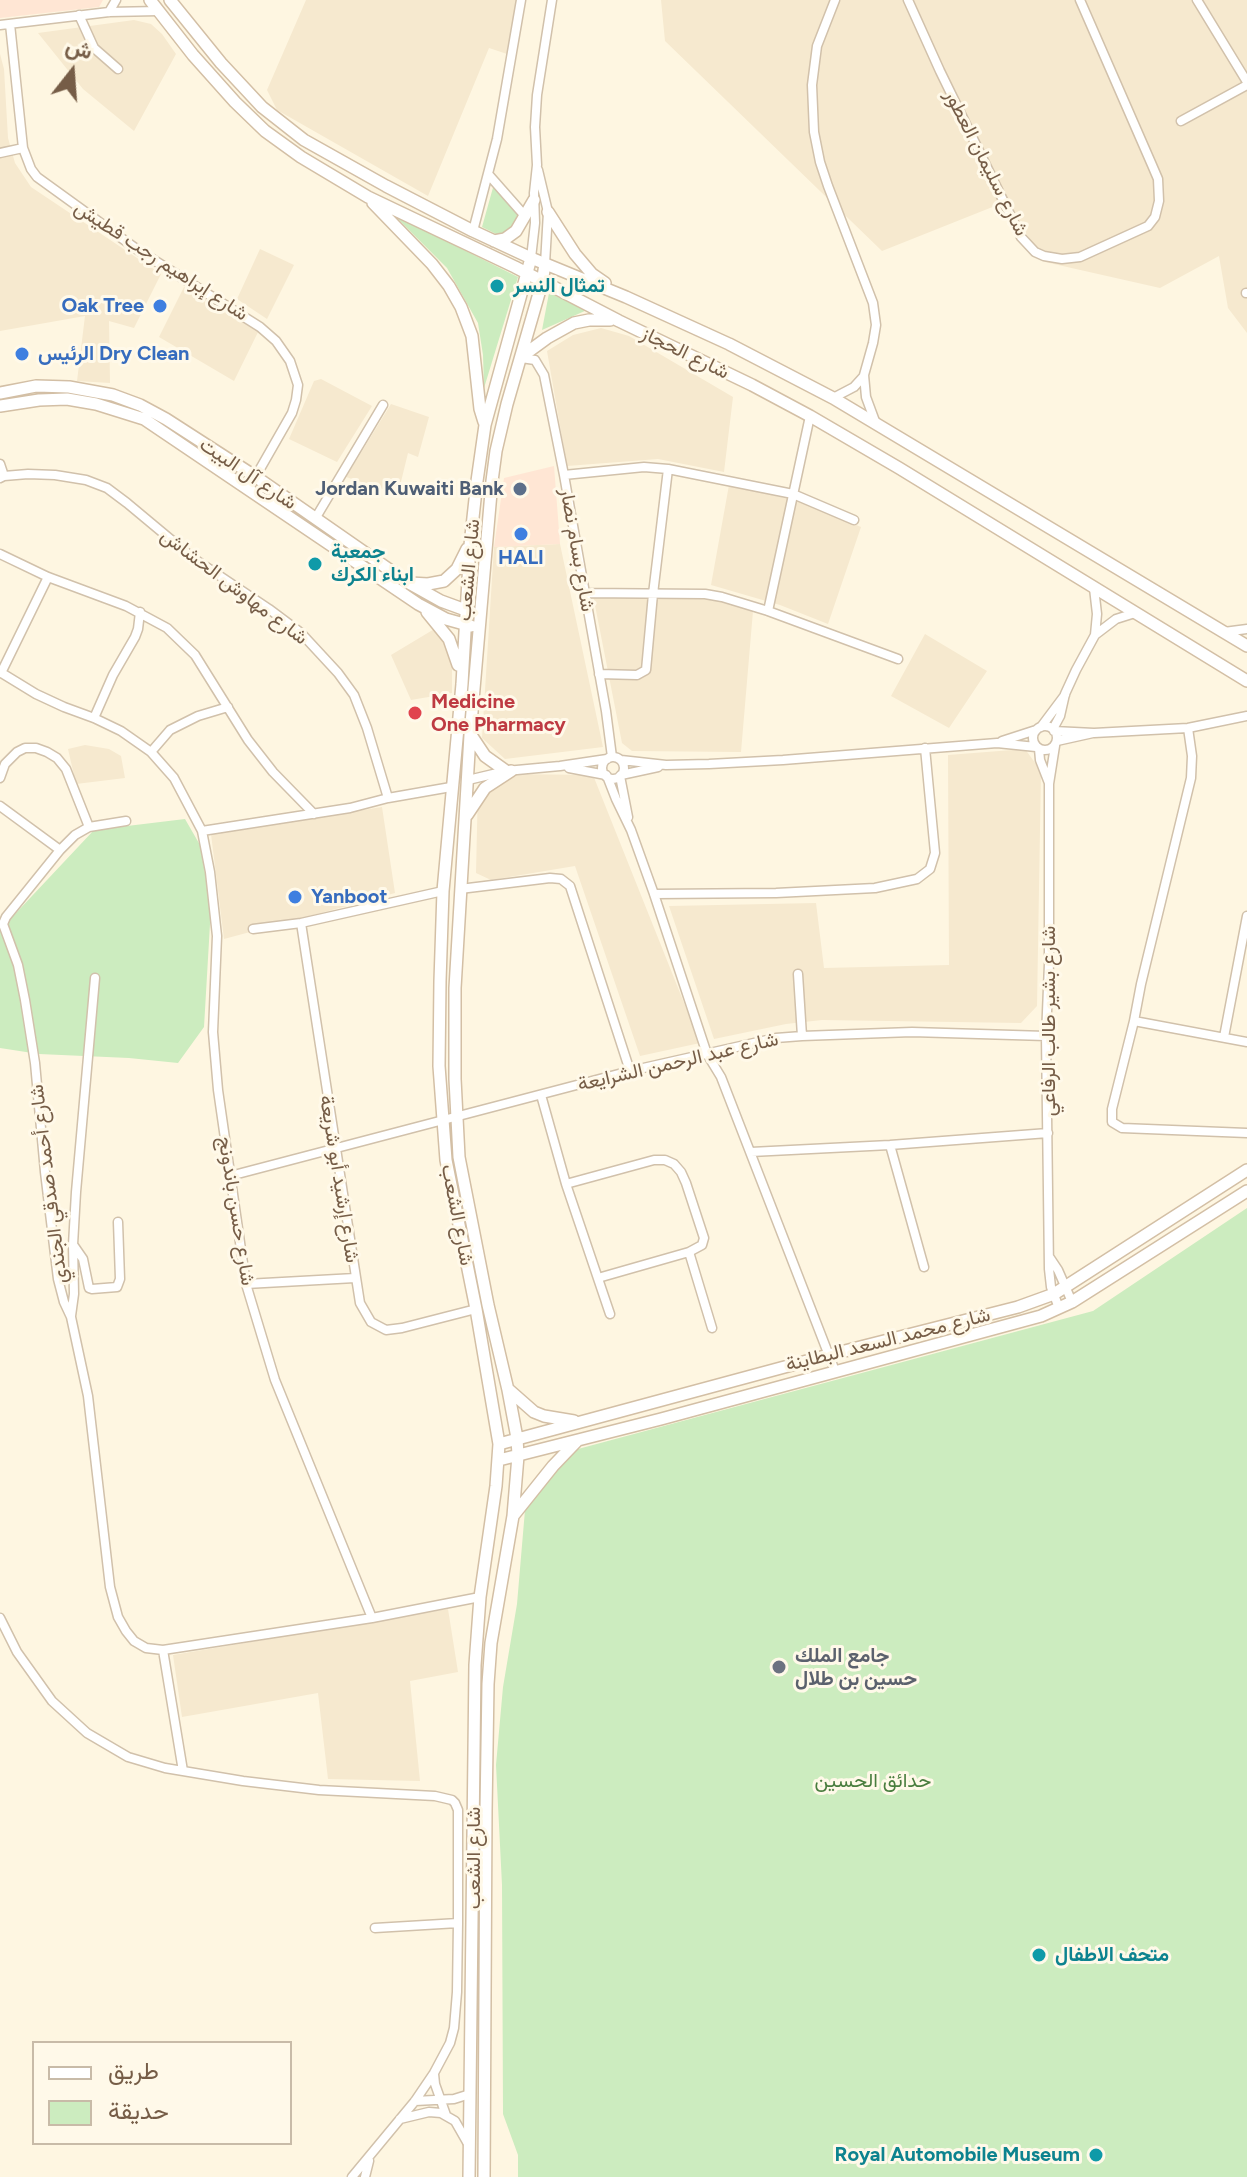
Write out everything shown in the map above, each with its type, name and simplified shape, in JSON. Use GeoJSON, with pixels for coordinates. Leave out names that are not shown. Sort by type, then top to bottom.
{"type":"FeatureCollection","features":[{"type":"Feature","properties":{"kind":"main road","name":"شارع الحجاز"},"geometry":{"type":"LineString","coordinates":[[150,0],[206,71],[265,131],[301,157],[368,197],[810,416],[1247,681]]}},
{"type":"Feature","properties":{"kind":"main road","name":"شارع الحجاز"},"geometry":{"type":"LineString","coordinates":[[170,0],[221,63],[262,107],[304,140],[473,231],[729,344],[833,398],[1247,646]]}},
{"type":"Feature","properties":{"kind":"main road"},"geometry":{"type":"LineString","coordinates":[[368,197],[432,264],[461,307],[472,336],[480,409],[485,425]]}},
{"type":"Feature","properties":{"kind":"main road"},"geometry":{"type":"LineString","coordinates":[[494,241],[505,239],[516,231],[534,200]]}},
{"type":"Feature","properties":{"kind":"main road"},"geometry":{"type":"LineString","coordinates":[[548,212],[563,238],[592,274],[626,297]]}},
{"type":"Feature","properties":{"kind":"main road","name":"شارع الشعب"},"geometry":{"type":"LineString","coordinates":[[469,2177],[475,1665],[499,1444],[476,1309],[449,1180],[443,1121],[439,1066],[443,891],[462,684],[470,545],[485,425],[531,258]]}},
{"type":"Feature","properties":{"kind":"main road","name":"شارع الشعب"},"geometry":{"type":"LineString","coordinates":[[484,2177],[489,1663],[494,1617],[513,1516],[518,1456],[508,1390],[458,1149],[454,1019],[470,735],[496,451],[545,264]]}},
{"type":"Feature","properties":{"kind":"main road"},"geometry":{"type":"LineString","coordinates":[[521,358],[574,323],[604,319],[619,321]]}},
{"type":"Feature","properties":{"kind":"main road","name":"شارع آل البيت"},"geometry":{"type":"LineString","coordinates":[[0,393],[53,386],[113,395],[140,405],[256,477],[423,593],[480,614]]}},
{"type":"Feature","properties":{"kind":"main road","name":"شارع آل البيت"},"geometry":{"type":"LineString","coordinates":[[0,406],[67,399],[128,412],[144,419],[418,604],[446,619],[479,628]]}},
{"type":"Feature","properties":{"kind":"main road"},"geometry":{"type":"LineString","coordinates":[[407,582],[428,584],[444,581],[457,569],[470,545]]}},
{"type":"Feature","properties":{"kind":"main road"},"geometry":{"type":"LineString","coordinates":[[418,604],[449,639],[462,684]]}},
{"type":"Feature","properties":{"kind":"main road"},"geometry":{"type":"LineString","coordinates":[[465,819],[480,792],[508,771],[485,756],[470,735]]}},
{"type":"Feature","properties":{"kind":"main road","name":"شارع محمد السعد البطاينة"},"geometry":{"type":"LineString","coordinates":[[499,1444],[1018,1307],[1054,1294],[1247,1170]]}},
{"type":"Feature","properties":{"kind":"main road","name":"شارع محمد السعد البطاينة"},"geometry":{"type":"LineString","coordinates":[[499,1460],[1041,1316],[1072,1302],[1247,1191]]}},
{"type":"Feature","properties":{"kind":"main road"},"geometry":{"type":"LineString","coordinates":[[508,1390],[534,1412],[579,1421]]}},
{"type":"Feature","properties":{"kind":"main road"},"geometry":{"type":"LineString","coordinates":[[513,1516],[578,1440]]}},
{"type":"Feature","properties":{"kind":"main road"},"geometry":{"type":"LineString","coordinates":[[471,2013],[485,2014]]}},
{"type":"Feature","properties":{"kind":"street"},"geometry":{"type":"LineString","coordinates":[[109,12],[116,0]]}},
{"type":"Feature","properties":{"kind":"street"},"geometry":{"type":"LineString","coordinates":[[473,231],[497,139],[521,0]]}},
{"type":"Feature","properties":{"kind":"street"},"geometry":{"type":"LineString","coordinates":[[531,258],[537,165],[537,95],[552,0]]}},
{"type":"Feature","properties":{"kind":"street"},"geometry":{"type":"LineString","coordinates":[[835,0],[817,46],[812,85],[813,109],[820,162],[873,303],[876,325],[864,375],[865,391],[876,424]]}},
{"type":"Feature","properties":{"kind":"street","name":"شارع سليمان العطور"},"geometry":{"type":"LineString","coordinates":[[908,0],[1021,237],[1035,252],[1062,259],[1080,257],[1148,226],[1155,217],[1159,201],[1158,179],[1080,0]]}},
{"type":"Feature","properties":{"kind":"street"},"geometry":{"type":"LineString","coordinates":[[1181,121],[1247,84],[1197,0]]}},
{"type":"Feature","properties":{"kind":"street"},"geometry":{"type":"LineString","coordinates":[[5,25],[109,12],[159,11]]}},
{"type":"Feature","properties":{"kind":"street"},"geometry":{"type":"LineString","coordinates":[[79,15],[94,48],[118,69]]}},
{"type":"Feature","properties":{"kind":"street","name":"شارع إبراهيم رجب قطيش"},"geometry":{"type":"LineString","coordinates":[[5,25],[23,148],[37,177],[138,250],[260,327],[276,341],[290,361],[298,385],[292,413],[248,490]]}},
{"type":"Feature","properties":{"kind":"street"},"geometry":{"type":"LineString","coordinates":[[0,153],[23,148]]}},
{"type":"Feature","properties":{"kind":"street"},"geometry":{"type":"LineString","coordinates":[[537,165],[548,212],[545,264]]}},
{"type":"Feature","properties":{"kind":"street"},"geometry":{"type":"LineString","coordinates":[[488,174],[525,216]]}},
{"type":"Feature","properties":{"kind":"street","name":"شارع بسام نصار"},"geometry":{"type":"LineString","coordinates":[[521,358],[535,360],[542,370],[564,475],[613,759]]}},
{"type":"Feature","properties":{"kind":"street"},"geometry":{"type":"LineString","coordinates":[[833,398],[854,387],[864,375]]}},
{"type":"Feature","properties":{"kind":"street"},"geometry":{"type":"LineString","coordinates":[[315,519],[383,405]]}},
{"type":"Feature","properties":{"kind":"street"},"geometry":{"type":"LineString","coordinates":[[768,611],[810,416]]}},
{"type":"Feature","properties":{"kind":"street"},"geometry":{"type":"LineString","coordinates":[[0,464],[2,477]]}},
{"type":"Feature","properties":{"kind":"street"},"geometry":{"type":"LineString","coordinates":[[564,475],[644,467],[668,469],[793,494],[854,520]]}},
{"type":"Feature","properties":{"kind":"street"},"geometry":{"type":"LineString","coordinates":[[599,674],[637,675],[646,670],[668,469]]}},
{"type":"Feature","properties":{"kind":"street","name":"شارع مهاوش الحشاش"},"geometry":{"type":"LineString","coordinates":[[2,477],[28,474],[69,476],[107,488],[193,558],[301,633],[354,695],[388,798]]}},
{"type":"Feature","properties":{"kind":"street"},"geometry":{"type":"LineString","coordinates":[[0,554],[48,577],[140,612],[167,628],[195,655],[248,740],[273,772],[314,814]]}},
{"type":"Feature","properties":{"kind":"street"},"geometry":{"type":"LineString","coordinates":[[48,577],[0,673],[36,694],[121,731],[151,752],[174,778],[202,831],[314,814],[451,787]]}},
{"type":"Feature","properties":{"kind":"street"},"geometry":{"type":"LineString","coordinates":[[1038,748],[1033,739],[1065,694],[1095,635],[1097,605],[1094,588]]}},
{"type":"Feature","properties":{"kind":"street"},"geometry":{"type":"LineString","coordinates":[[584,593],[713,595],[768,611],[898,659]]}},
{"type":"Feature","properties":{"kind":"street"},"geometry":{"type":"LineString","coordinates":[[94,718],[113,675],[135,637],[140,612]]}},
{"type":"Feature","properties":{"kind":"street"},"geometry":{"type":"LineString","coordinates":[[1095,635],[1112,621],[1135,613]]}},
{"type":"Feature","properties":{"kind":"street"},"geometry":{"type":"LineString","coordinates":[[1224,632],[1247,629]]}},
{"type":"Feature","properties":{"kind":"street"},"geometry":{"type":"LineString","coordinates":[[1056,743],[1054,730],[1065,694]]}},
{"type":"Feature","properties":{"kind":"street"},"geometry":{"type":"LineString","coordinates":[[151,752],[170,730],[198,716],[228,707]]}},
{"type":"Feature","properties":{"kind":"street"},"geometry":{"type":"LineString","coordinates":[[997,743],[1039,728],[1094,733],[1188,728],[1247,716]]}},
{"type":"Feature","properties":{"kind":"street"},"geometry":{"type":"LineString","coordinates":[[1188,728],[1191,778],[1112,1109],[1112,1122],[1122,1128],[1247,1133]]}},
{"type":"Feature","properties":{"kind":"street"},"geometry":{"type":"LineString","coordinates":[[468,780],[508,771],[613,759],[666,765],[783,760],[997,743],[1049,750],[1056,743],[1094,733]]}},
{"type":"Feature","properties":{"kind":"street","name":"شارع بشير طالب الرفاعي"},"geometry":{"type":"LineString","coordinates":[[1056,743],[1049,784],[1046,1036],[1049,1277],[1059,1308]]}},
{"type":"Feature","properties":{"kind":"street"},"geometry":{"type":"LineString","coordinates":[[0,778],[12,755],[25,748],[36,748],[57,758],[66,769],[89,827]]}},
{"type":"Feature","properties":{"kind":"street"},"geometry":{"type":"LineString","coordinates":[[654,894],[875,888],[917,879],[930,869],[935,853],[925,748]]}},
{"type":"Feature","properties":{"kind":"street","name":"شارع بشير طالب الرفاعي"},"geometry":{"type":"LineString","coordinates":[[1038,748],[1049,784]]}},
{"type":"Feature","properties":{"kind":"street"},"geometry":{"type":"LineString","coordinates":[[613,759],[603,767],[606,776],[631,830],[707,1054],[721,1077],[835,1371]]}},
{"type":"Feature","properties":{"kind":"street"},"geometry":{"type":"LineString","coordinates":[[613,759],[624,770],[620,776],[631,830]]}},
{"type":"Feature","properties":{"kind":"street"},"geometry":{"type":"LineString","coordinates":[[560,766],[612,778],[666,765]]}},
{"type":"Feature","properties":{"kind":"street"},"geometry":{"type":"LineString","coordinates":[[0,806],[60,850]]}},
{"type":"Feature","properties":{"kind":"street","name":"شارع أحمد صدقي الجندي"},"geometry":{"type":"LineString","coordinates":[[126,821],[89,827],[75,835],[3,924],[22,982],[58,1279],[71,1317],[88,1396],[114,1602],[126,1631],[134,1641],[146,1648],[163,1650]]}},
{"type":"Feature","properties":{"kind":"street","name":"شارع حسن باندونج"},"geometry":{"type":"LineString","coordinates":[[202,831],[217,936],[214,1047],[246,1284],[275,1380],[372,1618]]}},
{"type":"Feature","properties":{"kind":"street"},"geometry":{"type":"LineString","coordinates":[[460,889],[550,878],[561,879],[570,886],[630,1071]]}},
{"type":"Feature","properties":{"kind":"street"},"geometry":{"type":"LineString","coordinates":[[253,929],[301,923],[443,891]]}},
{"type":"Feature","properties":{"kind":"street"},"geometry":{"type":"LineString","coordinates":[[1224,1037],[1247,916]]}},
{"type":"Feature","properties":{"kind":"street","name":"شارع إرشيد أبو شريعة"},"geometry":{"type":"LineString","coordinates":[[301,923],[360,1303],[367,1318],[375,1326],[386,1330],[476,1309]]}},
{"type":"Feature","properties":{"kind":"street"},"geometry":{"type":"LineString","coordinates":[[798,974],[802,1036]]}},
{"type":"Feature","properties":{"kind":"street"},"geometry":{"type":"LineString","coordinates":[[71,1317],[76,1192],[95,978]]}},
{"type":"Feature","properties":{"kind":"street"},"geometry":{"type":"LineString","coordinates":[[1134,1021],[1247,1042]]}},
{"type":"Feature","properties":{"kind":"street","name":"شارع عبد الرحمن الشرايعة"},"geometry":{"type":"LineString","coordinates":[[230,1176],[630,1071],[763,1041],[802,1036],[925,1032],[1046,1036]]}},
{"type":"Feature","properties":{"kind":"street"},"geometry":{"type":"LineString","coordinates":[[541,1095],[566,1184],[610,1314]]}},
{"type":"Feature","properties":{"kind":"street"},"geometry":{"type":"LineString","coordinates":[[751,1152],[1048,1133]]}},
{"type":"Feature","properties":{"kind":"street"},"geometry":{"type":"LineString","coordinates":[[890,1145],[924,1267]]}},
{"type":"Feature","properties":{"kind":"street"},"geometry":{"type":"LineString","coordinates":[[566,1184],[654,1160],[674,1164],[686,1183],[704,1238],[702,1245],[689,1252],[598,1278]]}},
{"type":"Feature","properties":{"kind":"street"},"geometry":{"type":"LineString","coordinates":[[73,1245],[83,1259],[89,1288],[117,1287],[120,1279],[118,1222]]}},
{"type":"Feature","properties":{"kind":"street"},"geometry":{"type":"LineString","coordinates":[[689,1252],[712,1328]]}},
{"type":"Feature","properties":{"kind":"street","name":"شارع بشير طالب الرفاعي"},"geometry":{"type":"LineString","coordinates":[[1050,1257],[1072,1302]]}},
{"type":"Feature","properties":{"kind":"street"},"geometry":{"type":"LineString","coordinates":[[246,1284],[355,1278]]}},
{"type":"Feature","properties":{"kind":"street"},"geometry":{"type":"LineString","coordinates":[[183,1771],[163,1650],[372,1618],[480,1597]]}},
{"type":"Feature","properties":{"kind":"street"},"geometry":{"type":"LineString","coordinates":[[0,1618],[33,1677],[59,1709],[87,1733],[128,1757],[183,1771],[298,1788],[435,1796],[452,1800],[458,1810],[454,2028],[450,2043],[434,2073],[415,2101],[352,2177]]}},
{"type":"Feature","properties":{"kind":"street"},"geometry":{"type":"LineString","coordinates":[[375,1928],[458,1923]]}},
{"type":"Feature","properties":{"kind":"street"},"geometry":{"type":"LineString","coordinates":[[434,2073],[446,2115]]}},
{"type":"Feature","properties":{"kind":"street"},"geometry":{"type":"LineString","coordinates":[[415,2101],[470,2094]]}},
{"type":"Feature","properties":{"kind":"street"},"geometry":{"type":"LineString","coordinates":[[400,2119],[434,2112],[446,2115],[461,2128],[469,2150]]}},
{"type":"Feature","properties":{"kind":"street"},"geometry":{"type":"LineString","coordinates":[[365,2177],[370,2156]]}},
{"type":"Feature","properties":{"kind":"shaded area"},"geometry":{"type":"Polygon","coordinates":[[[0,0],[103,0],[99,7],[0,18],[0,0]]]}},
{"type":"Feature","properties":{"kind":"shaded area"},"geometry":{"type":"Polygon","coordinates":[[[306,0],[519,0],[510,55],[489,48],[428,196],[277,110],[267,90],[306,0]]]}},
{"type":"Feature","properties":{"kind":"shaded area"},"geometry":{"type":"Polygon","coordinates":[[[661,0],[1247,0],[1247,333],[1228,308],[1219,256],[1160,288],[1045,262],[1005,202],[882,251],[665,41],[661,0]]]}},
{"type":"Feature","properties":{"kind":"shaded area"},"geometry":{"type":"Polygon","coordinates":[[[134,20],[151,24],[176,54],[134,131],[83,89],[38,33],[134,20]]]}},
{"type":"Feature","properties":{"kind":"shaded area"},"geometry":{"type":"Polygon","coordinates":[[[0,54],[4,69],[8,138],[15,163],[31,187],[161,274],[134,328],[109,321],[110,383],[77,381],[85,316],[0,331],[0,54]]]}},
{"type":"Feature","properties":{"kind":"shaded area"},"geometry":{"type":"Polygon","coordinates":[[[260,249],[294,265],[267,319],[237,299],[260,249]]]}},
{"type":"Feature","properties":{"kind":"shaded area"},"geometry":{"type":"Polygon","coordinates":[[[184,287],[260,328],[234,381],[159,337],[184,287]]]}},
{"type":"Feature","properties":{"kind":"shaded area"},"geometry":{"type":"Polygon","coordinates":[[[601,328],[629,336],[733,397],[724,472],[658,459],[567,466],[547,351],[573,335],[601,328]]]}},
{"type":"Feature","properties":{"kind":"shaded area"},"geometry":{"type":"Polygon","coordinates":[[[321,379],[372,406],[337,462],[289,439],[314,381],[321,379]]]}},
{"type":"Feature","properties":{"kind":"shaded area"},"geometry":{"type":"Polygon","coordinates":[[[391,404],[429,417],[418,457],[408,453],[398,494],[346,477],[391,404]]]}},
{"type":"Feature","properties":{"kind":"shaded area"},"geometry":{"type":"Polygon","coordinates":[[[554,466],[560,544],[494,547],[504,478],[554,466]]]}},
{"type":"Feature","properties":{"kind":"shaded area"},"geometry":{"type":"Polygon","coordinates":[[[729,485],[802,502],[861,527],[828,624],[780,605],[711,585],[729,485]]]}},
{"type":"Feature","properties":{"kind":"shaded area"},"geometry":{"type":"Polygon","coordinates":[[[560,544],[603,747],[505,759],[482,738],[494,547],[560,544]]]}},
{"type":"Feature","properties":{"kind":"shaded area"},"geometry":{"type":"Polygon","coordinates":[[[593,595],[712,597],[753,611],[741,752],[632,751],[622,743],[593,595]]]}},
{"type":"Feature","properties":{"kind":"shaded area"},"geometry":{"type":"Polygon","coordinates":[[[436,628],[452,666],[452,693],[411,700],[391,655],[436,628]]]}},
{"type":"Feature","properties":{"kind":"shaded area"},"geometry":{"type":"Polygon","coordinates":[[[925,634],[987,671],[949,728],[891,696],[925,634]]]}},
{"type":"Feature","properties":{"kind":"shaded area"},"geometry":{"type":"Polygon","coordinates":[[[85,745],[109,749],[121,756],[125,778],[76,784],[68,749],[85,745]]]}},
{"type":"Feature","properties":{"kind":"shaded area"},"geometry":{"type":"Polygon","coordinates":[[[1025,749],[1041,771],[1037,1006],[1021,1023],[822,1020],[714,1039],[669,906],[816,903],[824,968],[949,965],[948,755],[1025,749]]]}},
{"type":"Feature","properties":{"kind":"shaded area"},"geometry":{"type":"Polygon","coordinates":[[[507,774],[593,775],[700,1043],[640,1056],[575,866],[491,880],[476,873],[478,785],[507,774]]]}},
{"type":"Feature","properties":{"kind":"shaded area"},"geometry":{"type":"Polygon","coordinates":[[[382,807],[395,893],[224,939],[211,834],[382,807]]]}},
{"type":"Feature","properties":{"kind":"shaded area"},"geometry":{"type":"Polygon","coordinates":[[[448,1609],[458,1672],[410,1681],[420,1781],[328,1779],[318,1693],[182,1717],[173,1655],[448,1609]]]}},
{"type":"Feature","properties":{"kind":"green space"},"geometry":{"type":"Polygon","coordinates":[[[494,184],[518,212],[515,223],[507,232],[498,235],[482,227],[494,184]]]}},
{"type":"Feature","properties":{"kind":"green space"},"geometry":{"type":"Polygon","coordinates":[[[394,215],[518,277],[484,388],[478,323],[447,268],[394,215]]]}},
{"type":"Feature","properties":{"kind":"green space"},"geometry":{"type":"Polygon","coordinates":[[[549,293],[587,310],[542,330],[549,293]]]}},
{"type":"Feature","properties":{"kind":"green space"},"geometry":{"type":"Polygon","coordinates":[[[185,819],[200,845],[211,907],[204,1027],[178,1063],[39,1054],[0,1048],[0,930],[94,830],[185,819]]]}},
{"type":"Feature","properties":{"kind":"green space","name":"حدائق الحسين"},"geometry":{"type":"Polygon","coordinates":[[[1247,1208],[1247,2177],[518,2177],[518,2155],[503,2114],[502,1885],[496,1765],[503,1687],[517,1604],[525,1510],[548,1477],[578,1449],[1093,1311],[1247,1208]]]}},
{"type":"Feature","properties":{"kind":"place","name":"تمثال النسر"},"geometry":{"type":"Point","coordinates":[497,286]}},
{"type":"Feature","properties":{"kind":"place","name":"Oak Tree"},"geometry":{"type":"Point","coordinates":[160,306]}},
{"type":"Feature","properties":{"kind":"place","name":"الرئيس Dry Clean"},"geometry":{"type":"Point","coordinates":[22,354]}},
{"type":"Feature","properties":{"kind":"place","name":"Jordan Kuwaiti Bank"},"geometry":{"type":"Point","coordinates":[520,489]}},
{"type":"Feature","properties":{"kind":"place","name":"HALI"},"geometry":{"type":"Point","coordinates":[521,534]}},
{"type":"Feature","properties":{"kind":"place","name":"جمعية ابناء الكرك"},"geometry":{"type":"Point","coordinates":[315,564]}},
{"type":"Feature","properties":{"kind":"place","name":"Medicine One Pharmacy"},"geometry":{"type":"Point","coordinates":[415,713]}},
{"type":"Feature","properties":{"kind":"place","name":"Yanboot"},"geometry":{"type":"Point","coordinates":[295,897]}},
{"type":"Feature","properties":{"kind":"place","name":"جامع الملك حسين بن طلال"},"geometry":{"type":"Point","coordinates":[779,1667]}},
{"type":"Feature","properties":{"kind":"place","name":"متحف الاطفال"},"geometry":{"type":"Point","coordinates":[1039,1955]}},
{"type":"Feature","properties":{"kind":"place","name":"Royal Automobile Museum"},"geometry":{"type":"Point","coordinates":[1096,2155]}}]}
